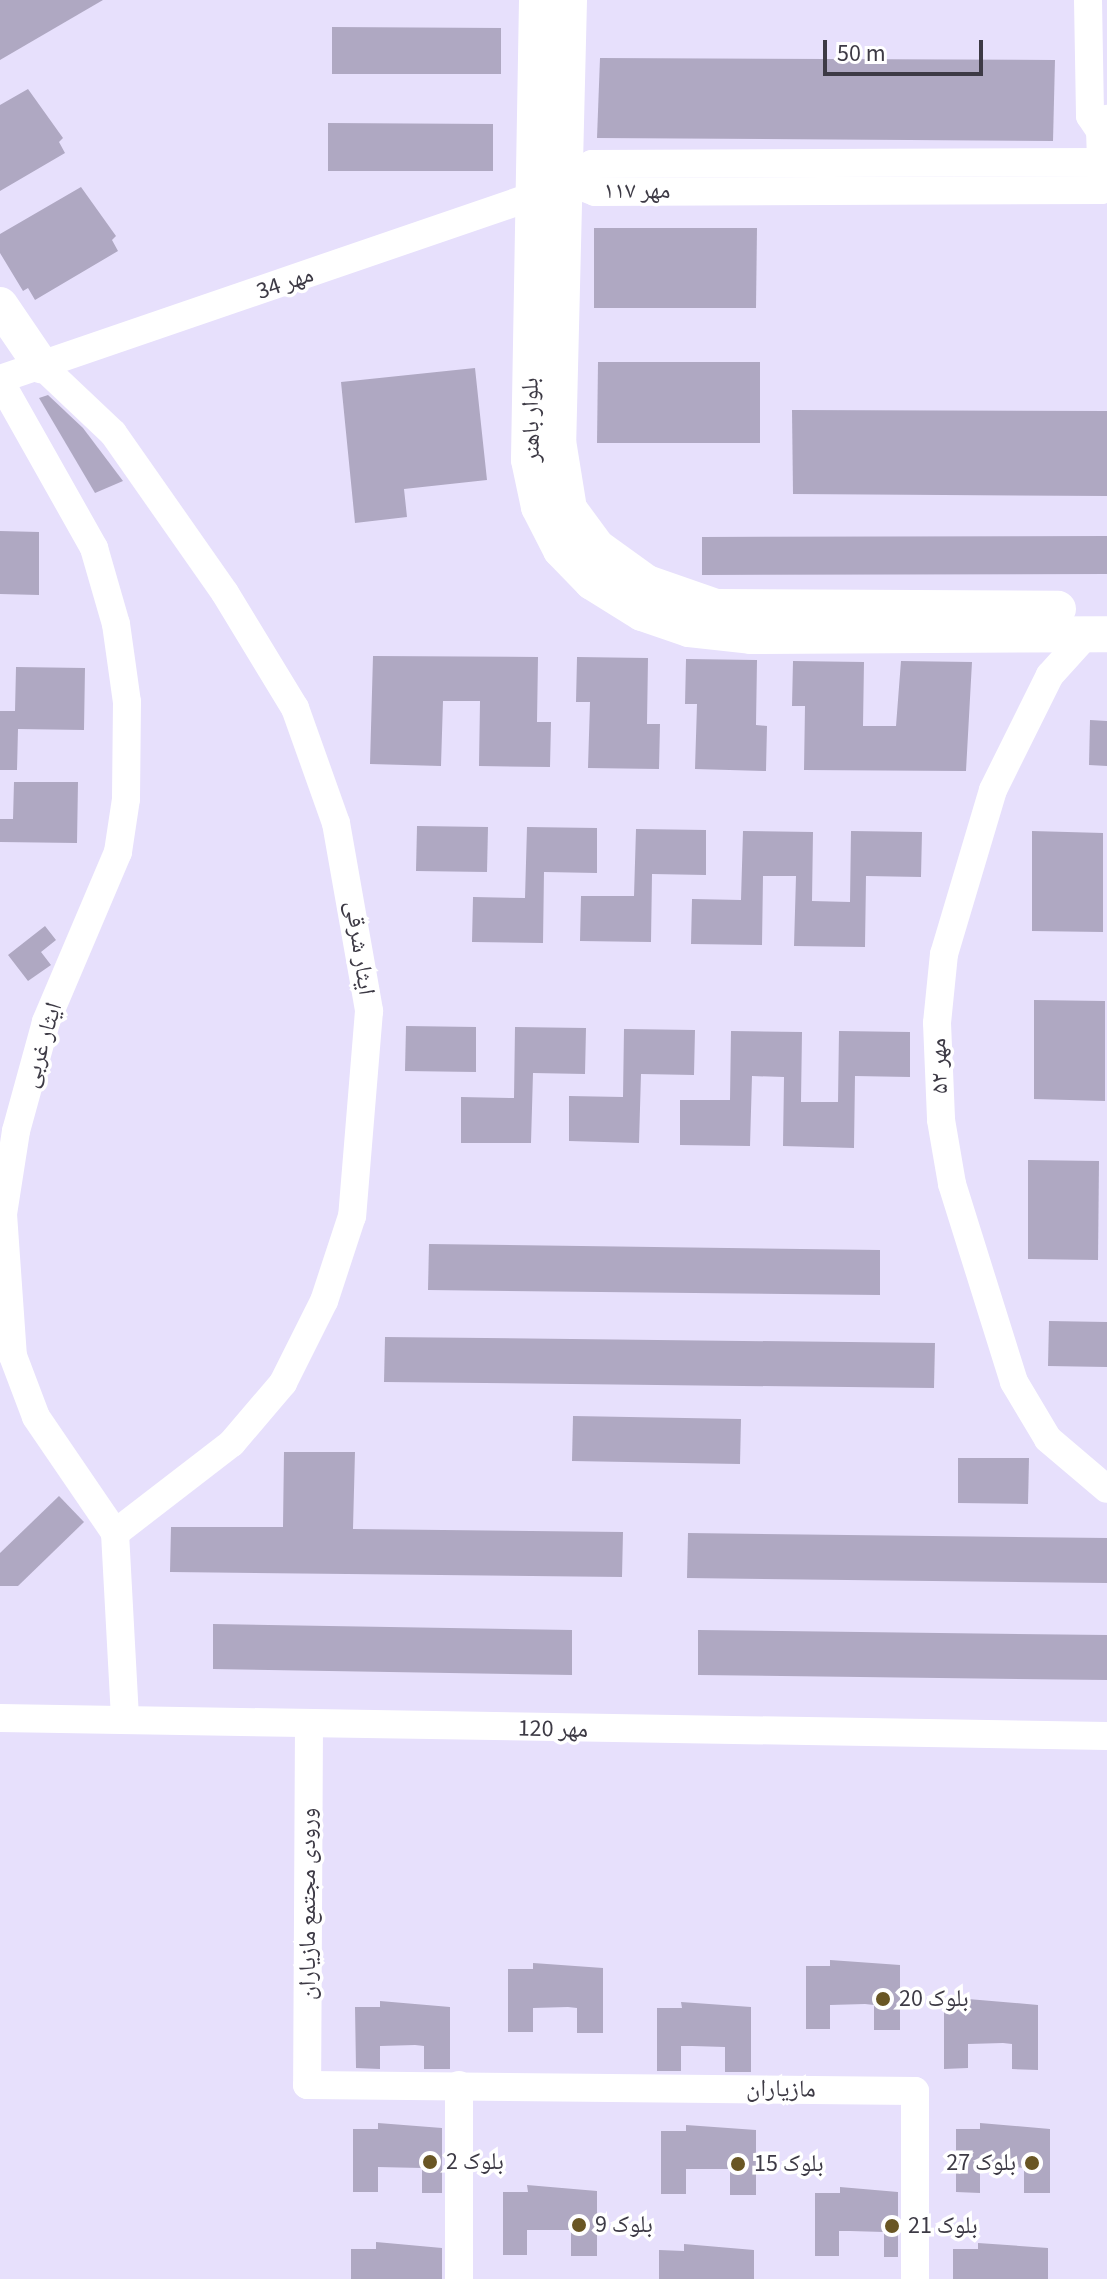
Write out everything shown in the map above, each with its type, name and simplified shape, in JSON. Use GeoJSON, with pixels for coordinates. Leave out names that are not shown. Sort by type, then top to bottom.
{"type":"FeatureCollection","features":[{"type":"Feature","properties":{"kind":"main road","name":"بلوار باهنر"},"geometry":{"type":"LineString","coordinates":[[537,0],[529,460],[539,507],[561,550],[592,582],[653,617],[689,629],[751,636],[1101,625]]}},
{"type":"Feature","properties":{"kind":"main road","name":"بلوار باهنر"},"geometry":{"type":"LineString","coordinates":[[569,0],[569,182],[558,441],[569,509],[597,547],[647,583],[716,607],[1101,625]]}},
{"type":"Feature","properties":{"kind":"main road"},"geometry":{"type":"LineString","coordinates":[[0,305],[41,365]]}},
{"type":"Feature","properties":{"kind":"street"},"geometry":{"type":"LineString","coordinates":[[1094,17],[1090,116],[1104,125],[1101,162]]}},
{"type":"Feature","properties":{"kind":"street","name":"مهر ۱۱۷"},"geometry":{"type":"LineString","coordinates":[[1101,162],[1102,190],[595,192],[569,182],[592,164],[1101,162]]}},
{"type":"Feature","properties":{"kind":"street","name":"مهر 34"},"geometry":{"type":"LineString","coordinates":[[0,380],[569,182]]}},
{"type":"Feature","properties":{"kind":"street","name":"ایثار شرقی"},"geometry":{"type":"LineString","coordinates":[[41,365],[113,433],[225,593],[295,708],[336,823],[369,1011],[352,1216],[324,1301],[283,1383],[232,1443],[115,1533]]}},
{"type":"Feature","properties":{"kind":"street","name":"ایثار غربی"},"geometry":{"type":"LineString","coordinates":[[0,380],[94,548],[116,624],[127,702],[126,799],[118,852],[46,1022],[16,1131],[3,1214],[13,1356],[36,1417],[115,1533]]}},
{"type":"Feature","properties":{"kind":"street","name":"مهر ۵۲"},"geometry":{"type":"LineString","coordinates":[[1101,625],[1050,675],[1018,728],[993,790],[944,954],[937,1023],[941,1120],[952,1184],[1014,1382],[1048,1439],[1107,1489]]}},
{"type":"Feature","properties":{"kind":"street"},"geometry":{"type":"LineString","coordinates":[[115,1533],[125,1719]]}},
{"type":"Feature","properties":{"kind":"street","name":"مهر 120"},"geometry":{"type":"LineString","coordinates":[[0,1718],[1107,1736]]}},
{"type":"Feature","properties":{"kind":"street","name":"ورودی مجتمع مازیاران"},"geometry":{"type":"LineString","coordinates":[[307,2085],[309,1724]]}},
{"type":"Feature","properties":{"kind":"street","name":"مازیاران"},"geometry":{"type":"LineString","coordinates":[[307,2085],[915,2091],[915,2279]]}},
{"type":"Feature","properties":{"kind":"street"},"geometry":{"type":"LineString","coordinates":[[459,2085],[459,2279]]}},
{"type":"Feature","properties":{"kind":"building"},"geometry":{"type":"Polygon","coordinates":[[[0,0],[103,0],[0,60],[0,0]]]}},
{"type":"Feature","properties":{"kind":"building"},"geometry":{"type":"Polygon","coordinates":[[[332,27],[501,28],[501,74],[332,74],[332,27]]]}},
{"type":"Feature","properties":{"kind":"building"},"geometry":{"type":"Polygon","coordinates":[[[600,58],[1055,60],[1053,141],[597,138],[600,58]]]}},
{"type":"Feature","properties":{"kind":"building"},"geometry":{"type":"Polygon","coordinates":[[[28,89],[63,138],[59,142],[65,153],[0,191],[0,105],[28,89]]]}},
{"type":"Feature","properties":{"kind":"building"},"geometry":{"type":"Polygon","coordinates":[[[328,123],[493,124],[493,171],[328,171],[328,123]]]}},
{"type":"Feature","properties":{"kind":"building"},"geometry":{"type":"Polygon","coordinates":[[[81,187],[116,236],[112,240],[118,251],[35,300],[28,288],[23,291],[0,253],[0,234],[81,187]]]}},
{"type":"Feature","properties":{"kind":"building"},"geometry":{"type":"Polygon","coordinates":[[[594,228],[757,228],[756,308],[594,308],[594,228]]]}},
{"type":"Feature","properties":{"kind":"building"},"geometry":{"type":"Polygon","coordinates":[[[598,362],[760,362],[760,443],[597,443],[598,362]]]}},
{"type":"Feature","properties":{"kind":"building"},"geometry":{"type":"Polygon","coordinates":[[[475,368],[487,480],[404,489],[407,517],[355,523],[341,382],[475,368]]]}},
{"type":"Feature","properties":{"kind":"building"},"geometry":{"type":"Polygon","coordinates":[[[48,395],[83,428],[123,481],[95,493],[39,398],[48,395]]]}},
{"type":"Feature","properties":{"kind":"building"},"geometry":{"type":"Polygon","coordinates":[[[792,410],[1107,411],[1107,496],[793,494],[792,410]]]}},
{"type":"Feature","properties":{"kind":"building"},"geometry":{"type":"Polygon","coordinates":[[[0,531],[39,532],[39,595],[0,594],[0,531]]]}},
{"type":"Feature","properties":{"kind":"building"},"geometry":{"type":"Polygon","coordinates":[[[1107,536],[1107,574],[702,575],[702,537],[1107,536]]]}},
{"type":"Feature","properties":{"kind":"building"},"geometry":{"type":"Polygon","coordinates":[[[373,656],[538,657],[537,722],[551,722],[550,767],[479,766],[480,701],[443,701],[441,766],[370,764],[373,656]]]}},
{"type":"Feature","properties":{"kind":"building"},"geometry":{"type":"Polygon","coordinates":[[[577,657],[648,658],[647,724],[660,724],[659,769],[588,768],[590,702],[576,702],[577,657]]]}},
{"type":"Feature","properties":{"kind":"building"},"geometry":{"type":"Polygon","coordinates":[[[686,659],[757,660],[756,725],[767,726],[766,771],[695,769],[697,704],[685,704],[686,659]]]}},
{"type":"Feature","properties":{"kind":"building"},"geometry":{"type":"Polygon","coordinates":[[[793,661],[864,662],[863,726],[896,726],[901,661],[972,662],[966,771],[804,770],[805,706],[792,706],[793,661]]]}},
{"type":"Feature","properties":{"kind":"building"},"geometry":{"type":"Polygon","coordinates":[[[16,667],[85,668],[84,730],[18,729],[17,770],[0,770],[0,711],[15,711],[16,667]]]}},
{"type":"Feature","properties":{"kind":"building"},"geometry":{"type":"Polygon","coordinates":[[[1090,720],[1107,721],[1107,766],[1089,765],[1090,720]]]}},
{"type":"Feature","properties":{"kind":"building"},"geometry":{"type":"Polygon","coordinates":[[[14,782],[78,782],[77,843],[0,842],[0,819],[13,819],[14,782]]]}},
{"type":"Feature","properties":{"kind":"building"},"geometry":{"type":"Polygon","coordinates":[[[417,826],[488,827],[487,872],[416,871],[417,826]]]}},
{"type":"Feature","properties":{"kind":"building"},"geometry":{"type":"Polygon","coordinates":[[[527,827],[597,828],[597,873],[544,872],[543,943],[472,942],[473,897],[525,898],[527,827]]]}},
{"type":"Feature","properties":{"kind":"building"},"geometry":{"type":"Polygon","coordinates":[[[636,829],[706,830],[706,875],[652,874],[651,942],[580,941],[581,896],[634,896],[636,829]]]}},
{"type":"Feature","properties":{"kind":"building"},"geometry":{"type":"Polygon","coordinates":[[[743,831],[813,832],[812,901],[850,902],[851,831],[922,832],[921,877],[866,876],[865,947],[794,946],[796,876],[763,876],[762,945],[691,944],[692,899],[741,900],[743,831]]]}},
{"type":"Feature","properties":{"kind":"building"},"geometry":{"type":"Polygon","coordinates":[[[1032,831],[1103,833],[1103,932],[1032,931],[1032,831]]]}},
{"type":"Feature","properties":{"kind":"building"},"geometry":{"type":"Polygon","coordinates":[[[45,926],[56,940],[41,952],[51,965],[28,981],[8,955],[45,926]]]}},
{"type":"Feature","properties":{"kind":"building"},"geometry":{"type":"Polygon","coordinates":[[[1034,1000],[1105,1001],[1105,1101],[1034,1099],[1034,1000]]]}},
{"type":"Feature","properties":{"kind":"building"},"geometry":{"type":"Polygon","coordinates":[[[406,1026],[476,1027],[476,1072],[405,1071],[406,1026]]]}},
{"type":"Feature","properties":{"kind":"building"},"geometry":{"type":"Polygon","coordinates":[[[515,1027],[586,1028],[585,1074],[533,1073],[531,1143],[461,1143],[461,1097],[514,1098],[515,1027]]]}},
{"type":"Feature","properties":{"kind":"building"},"geometry":{"type":"Polygon","coordinates":[[[624,1029],[695,1030],[694,1075],[641,1074],[639,1143],[569,1141],[569,1096],[623,1097],[624,1029]]]}},
{"type":"Feature","properties":{"kind":"building"},"geometry":{"type":"Polygon","coordinates":[[[731,1031],[802,1032],[801,1102],[838,1102],[839,1031],[910,1032],[910,1077],[855,1076],[854,1148],[783,1146],[784,1077],[752,1076],[750,1146],[680,1145],[680,1100],[730,1100],[731,1031]]]}},
{"type":"Feature","properties":{"kind":"building"},"geometry":{"type":"Polygon","coordinates":[[[1028,1160],[1099,1161],[1098,1260],[1028,1259],[1028,1160]]]}},
{"type":"Feature","properties":{"kind":"building"},"geometry":{"type":"Polygon","coordinates":[[[429,1244],[880,1250],[880,1295],[428,1290],[429,1244]]]}},
{"type":"Feature","properties":{"kind":"building"},"geometry":{"type":"Polygon","coordinates":[[[1049,1321],[1107,1322],[1107,1367],[1048,1366],[1049,1321]]]}},
{"type":"Feature","properties":{"kind":"building"},"geometry":{"type":"Polygon","coordinates":[[[385,1337],[935,1343],[934,1388],[384,1382],[385,1337]]]}},
{"type":"Feature","properties":{"kind":"building"},"geometry":{"type":"Polygon","coordinates":[[[573,1416],[741,1419],[740,1464],[572,1461],[573,1416]]]}},
{"type":"Feature","properties":{"kind":"building"},"geometry":{"type":"Polygon","coordinates":[[[284,1452],[355,1452],[353,1529],[623,1532],[622,1577],[170,1572],[171,1527],[283,1527],[284,1452]]]}},
{"type":"Feature","properties":{"kind":"building"},"geometry":{"type":"Polygon","coordinates":[[[958,1458],[1029,1458],[1028,1504],[958,1503],[958,1458]]]}},
{"type":"Feature","properties":{"kind":"building"},"geometry":{"type":"Polygon","coordinates":[[[59,1496],[84,1522],[18,1586],[0,1586],[0,1553],[59,1496]]]}},
{"type":"Feature","properties":{"kind":"building"},"geometry":{"type":"Polygon","coordinates":[[[688,1533],[1107,1538],[1107,1583],[687,1578],[688,1533]]]}},
{"type":"Feature","properties":{"kind":"building"},"geometry":{"type":"Polygon","coordinates":[[[213,1624],[572,1630],[572,1675],[213,1669],[213,1624]]]}},
{"type":"Feature","properties":{"kind":"building"},"geometry":{"type":"Polygon","coordinates":[[[698,1630],[1107,1635],[1107,1680],[698,1675],[698,1630]]]}},
{"type":"Feature","properties":{"kind":"building","name":"بلوک 20"},"geometry":{"type":"Polygon","coordinates":[[[830,1960],[900,1965],[900,2030],[874,2030],[874,2005],[865,2004],[830,2005],[830,2029],[806,2029],[806,1966],[830,1966],[830,1960]]]}},
{"type":"Feature","properties":{"kind":"building"},"geometry":{"type":"Polygon","coordinates":[[[533,1963],[603,1968],[603,2033],[577,2033],[577,2008],[568,2007],[533,2008],[533,2032],[508,2032],[508,1969],[533,1969],[533,1963]]]}},
{"type":"Feature","properties":{"kind":"building"},"geometry":{"type":"Polygon","coordinates":[[[968,1999],[1038,2005],[1038,2070],[1012,2069],[1012,2044],[1003,2043],[968,2044],[968,2068],[944,2069],[944,2005],[968,2006],[968,1999]]]}},
{"type":"Feature","properties":{"kind":"building"},"geometry":{"type":"Polygon","coordinates":[[[380,2001],[450,2007],[450,2069],[424,2069],[424,2046],[415,2045],[380,2046],[380,2069],[356,2068],[355,2007],[380,2007],[380,2001]]]}},
{"type":"Feature","properties":{"kind":"building"},"geometry":{"type":"Polygon","coordinates":[[[681,2002],[751,2007],[751,2072],[725,2072],[725,2047],[692,2046],[681,2046],[681,2071],[657,2071],[657,2008],[682,2008],[681,2002]]]}},
{"type":"Feature","properties":{"kind":"building","name":"بلوک 2"},"geometry":{"type":"Polygon","coordinates":[[[378,2123],[442,2128],[442,2193],[422,2193],[422,2168],[378,2167],[378,2192],[353,2192],[353,2129],[378,2129],[378,2123]]]}},
{"type":"Feature","properties":{"kind":"building","name":"بلوک 27"},"geometry":{"type":"Polygon","coordinates":[[[980,2123],[1050,2129],[1050,2193],[1024,2193],[1024,2168],[1015,2167],[980,2168],[980,2193],[956,2192],[956,2129],[980,2129],[980,2123]]]}},
{"type":"Feature","properties":{"kind":"building","name":"بلوک 15"},"geometry":{"type":"Polygon","coordinates":[[[686,2125],[756,2130],[756,2195],[730,2195],[730,2169],[686,2169],[686,2194],[661,2194],[661,2131],[686,2131],[686,2125]]]}},
{"type":"Feature","properties":{"kind":"building","name":"بلوک 9"},"geometry":{"type":"Polygon","coordinates":[[[527,2185],[597,2191],[597,2256],[571,2256],[571,2230],[527,2230],[527,2255],[503,2255],[503,2192],[528,2192],[527,2185]]]}},
{"type":"Feature","properties":{"kind":"building","name":"بلوک 21"},"geometry":{"type":"Polygon","coordinates":[[[840,2187],[898,2192],[898,2257],[884,2257],[884,2232],[850,2231],[839,2231],[839,2256],[815,2256],[815,2193],[840,2193],[840,2187]]]}},
{"type":"Feature","properties":{"kind":"building"},"geometry":{"type":"Polygon","coordinates":[[[376,2242],[442,2248],[442,2279],[351,2279],[351,2249],[376,2249],[376,2242]]]}},
{"type":"Feature","properties":{"kind":"building"},"geometry":{"type":"Polygon","coordinates":[[[978,2243],[1048,2248],[1048,2279],[953,2279],[953,2249],[978,2249],[978,2243]]]}},
{"type":"Feature","properties":{"kind":"building"},"geometry":{"type":"Polygon","coordinates":[[[684,2244],[754,2250],[754,2279],[659,2279],[659,2250],[684,2251],[684,2244]]]}},
{"type":"Feature","properties":{"kind":"place","name":"بلوک 20"},"geometry":{"type":"Point","coordinates":[883,1999]}},
{"type":"Feature","properties":{"kind":"place","name":"بلوک 2"},"geometry":{"type":"Point","coordinates":[430,2162]}},
{"type":"Feature","properties":{"kind":"place","name":"بلوک 27"},"geometry":{"type":"Point","coordinates":[1032,2163]}},
{"type":"Feature","properties":{"kind":"place","name":"بلوک 15"},"geometry":{"type":"Point","coordinates":[738,2164]}},
{"type":"Feature","properties":{"kind":"place","name":"بلوک 9"},"geometry":{"type":"Point","coordinates":[579,2225]}},
{"type":"Feature","properties":{"kind":"place","name":"بلوک 21"},"geometry":{"type":"Point","coordinates":[892,2226]}}]}
